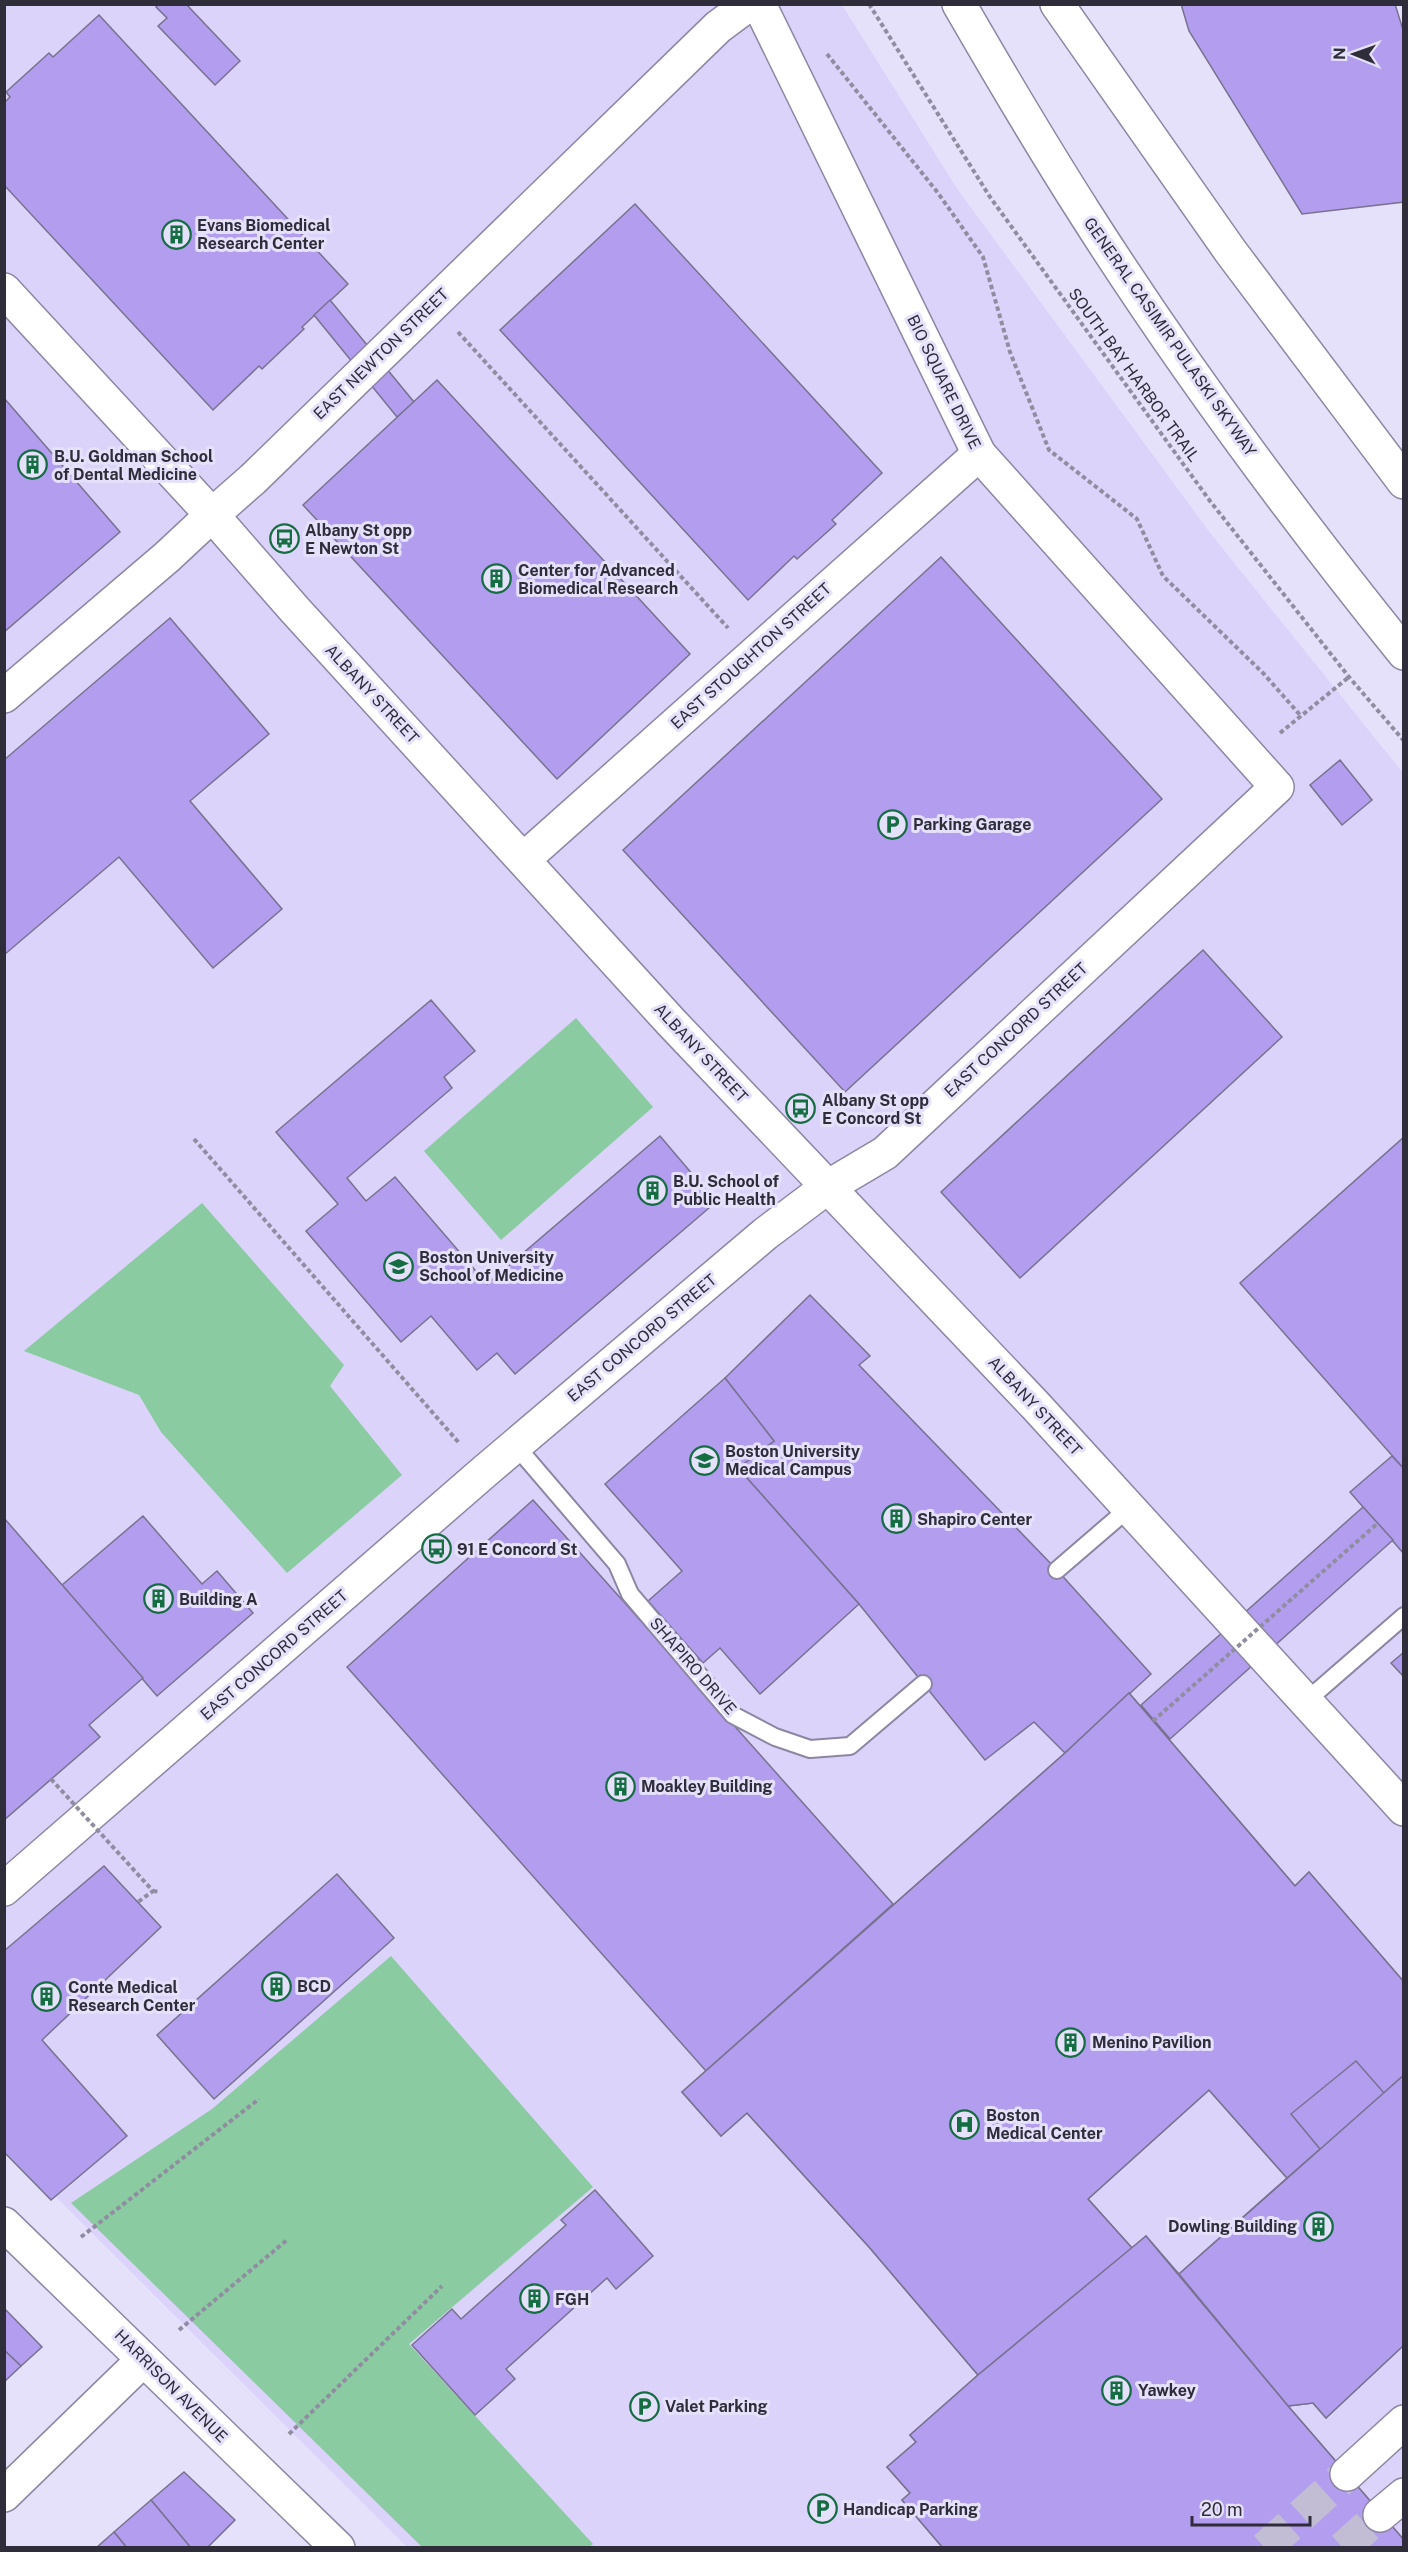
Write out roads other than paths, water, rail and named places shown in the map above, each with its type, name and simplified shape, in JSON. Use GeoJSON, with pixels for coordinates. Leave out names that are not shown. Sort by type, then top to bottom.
{"type":"FeatureCollection","features":[{"type":"Feature","properties":{"kind":"main road","name":"EAST NEWTON STREET"},"geometry":{"type":"LineString","coordinates":[[4,696],[167,557],[253,479],[718,27],[749,4]]}},
{"type":"Feature","properties":{"kind":"main road","name":"BIO SQUARE DRIVE"},"geometry":{"type":"LineString","coordinates":[[759,4],[979,454],[1278,787]]}},
{"type":"Feature","properties":{"kind":"main road"},"geometry":{"type":"LineString","coordinates":[[934,4],[1020,108]]}},
{"type":"Feature","properties":{"kind":"main road","name":"GENERAL CASIMIR PULASKI SKYWAY"},"geometry":{"type":"LineString","coordinates":[[959,4],[1087,216],[1173,345],[1270,480],[1404,653]]}},
{"type":"Feature","properties":{"kind":"main road"},"geometry":{"type":"LineString","coordinates":[[1057,4],[1231,252],[1404,482]]}},
{"type":"Feature","properties":{"kind":"main road","name":"ALBANY STREET"},"geometry":{"type":"LineString","coordinates":[[4,290],[212,515],[295,610],[671,1022],[826,1188],[1028,1398],[1404,1809]]}},
{"type":"Feature","properties":{"kind":"main road","name":"EAST STOUGHTON STREET"},"geometry":{"type":"LineString","coordinates":[[524,859],[979,454]]}},
{"type":"Feature","properties":{"kind":"main road","name":"EAST CONCORD STREET"},"geometry":{"type":"LineString","coordinates":[[4,1889],[484,1472],[777,1224],[826,1188],[885,1153],[1278,787]]}},
{"type":"Feature","properties":{"kind":"main road","name":"HARRISON AVENUE"},"geometry":{"type":"LineString","coordinates":[[4,2224],[338,2547]]}},
{"type":"Feature","properties":{"kind":"main road"},"geometry":{"type":"LineString","coordinates":[[4,2495],[143,2360]]}},
{"type":"Feature","properties":{"kind":"main road"},"geometry":{"type":"LineString","coordinates":[[1347,2474],[1404,2422]]}},
{"type":"Feature","properties":{"kind":"lane","name":"SHAPIRO DRIVE"},"geometry":{"type":"LineString","coordinates":[[516,1446],[617,1564],[630,1594],[733,1715],[775,1737],[810,1749],[850,1746],[924,1684]]}},
{"type":"Feature","properties":{"kind":"lane"},"geometry":{"type":"LineString","coordinates":[[1057,1570],[1130,1508]]}},
{"type":"Feature","properties":{"kind":"lane"},"geometry":{"type":"LineString","coordinates":[[1305,1702],[1404,1616]]}},
{"type":"Feature","properties":{"kind":"tunnel"},"geometry":{"type":"LineString","coordinates":[[1265,2548],[1347,2474]]}},
{"type":"Feature","properties":{"kind":"tunnel"},"geometry":{"type":"LineString","coordinates":[[1343,2548],[1380,2515]]}},
{"type":"Feature","properties":{"kind":"place","name":"Evans Biomedical Research Center"},"geometry":{"type":"Point","coordinates":[176,234]}},
{"type":"Feature","properties":{"kind":"place","name":"B.U. Goldman School of Dental Medicine"},"geometry":{"type":"Point","coordinates":[33,465]}},
{"type":"Feature","properties":{"kind":"place","name":"Albany St opp E Newton St"},"geometry":{"type":"Point","coordinates":[284,539]}},
{"type":"Feature","properties":{"kind":"place","name":"Center for Advanced Biomedical Research"},"geometry":{"type":"Point","coordinates":[497,579]}},
{"type":"Feature","properties":{"kind":"place","name":"Parking Garage"},"geometry":{"type":"Point","coordinates":[892,824]}},
{"type":"Feature","properties":{"kind":"place","name":"Albany St opp E Concord St"},"geometry":{"type":"Point","coordinates":[801,1109]}},
{"type":"Feature","properties":{"kind":"place","name":"B.U. School of Public Health"},"geometry":{"type":"Point","coordinates":[652,1190]}},
{"type":"Feature","properties":{"kind":"place","name":"Boston University School of Medicine"},"geometry":{"type":"Point","coordinates":[398,1266]}},
{"type":"Feature","properties":{"kind":"place","name":"Boston University Medical Campus"},"geometry":{"type":"Point","coordinates":[704,1460]}},
{"type":"Feature","properties":{"kind":"place","name":"Shapiro Center"},"geometry":{"type":"Point","coordinates":[896,1519]}},
{"type":"Feature","properties":{"kind":"place","name":"91 E Concord St"},"geometry":{"type":"Point","coordinates":[436,1549]}},
{"type":"Feature","properties":{"kind":"place","name":"Building A"},"geometry":{"type":"Point","coordinates":[158,1599]}},
{"type":"Feature","properties":{"kind":"place","name":"Moakley Building"},"geometry":{"type":"Point","coordinates":[620,1786]}},
{"type":"Feature","properties":{"kind":"place","name":"BCD"},"geometry":{"type":"Point","coordinates":[276,1986]}},
{"type":"Feature","properties":{"kind":"place","name":"Conte Medical Research Center"},"geometry":{"type":"Point","coordinates":[47,1996]}},
{"type":"Feature","properties":{"kind":"place","name":"Menino Pavilion"},"geometry":{"type":"Point","coordinates":[1071,2042]}},
{"type":"Feature","properties":{"kind":"place","name":"Boston Medical Center"},"geometry":{"type":"Point","coordinates":[965,2124]}},
{"type":"Feature","properties":{"kind":"place","name":"Dowling Building"},"geometry":{"type":"Point","coordinates":[1318,2226]}},
{"type":"Feature","properties":{"kind":"place","name":"FGH"},"geometry":{"type":"Point","coordinates":[534,2299]}},
{"type":"Feature","properties":{"kind":"place","name":"Yawkey"},"geometry":{"type":"Point","coordinates":[1117,2390]}},
{"type":"Feature","properties":{"kind":"place","name":"Valet Parking"},"geometry":{"type":"Point","coordinates":[644,2406]}},
{"type":"Feature","properties":{"kind":"place","name":"Handicap Parking"},"geometry":{"type":"Point","coordinates":[822,2509]}}]}
